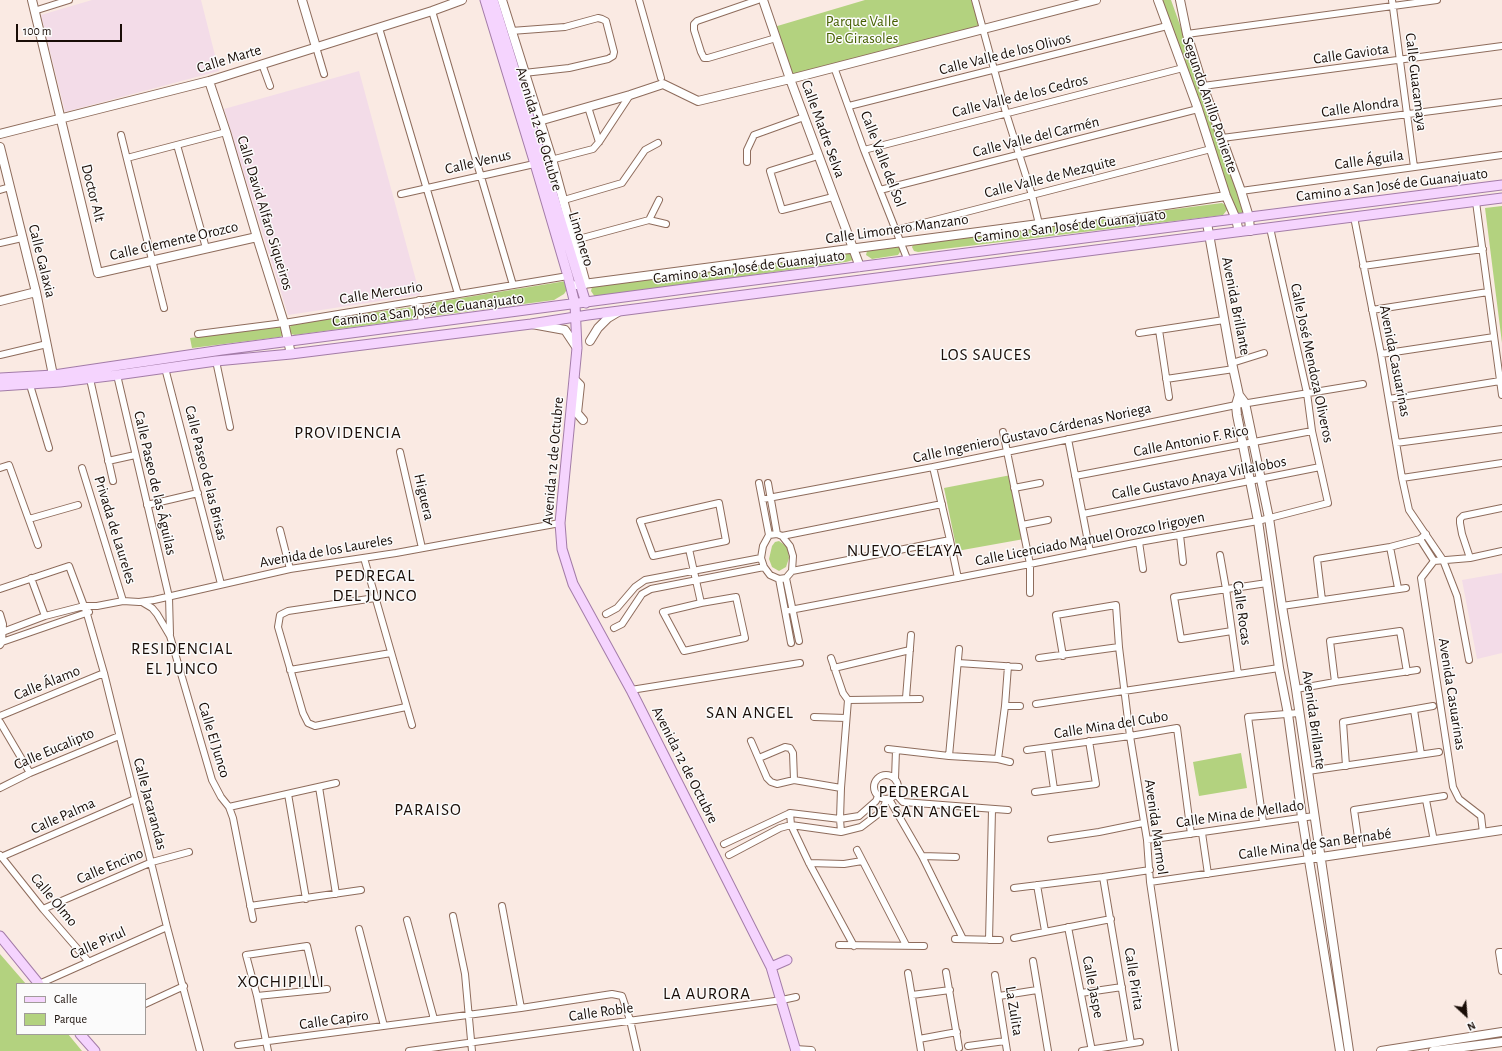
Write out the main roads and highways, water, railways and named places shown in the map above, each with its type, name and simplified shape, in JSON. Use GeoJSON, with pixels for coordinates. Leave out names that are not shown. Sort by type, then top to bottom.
{"type":"FeatureCollection","features":[{"type":"Feature","properties":{"kind":"main road","name":"Avenida 12 de Octubre"},"geometry":{"type":"LineString","coordinates":[[485,0],[543,162],[575,304],[577,348],[560,523],[562,549],[573,584],[631,690],[771,967],[782,1000],[794,1051]]}},
{"type":"Feature","properties":{"kind":"main road","name":"Limonero"},"geometry":{"type":"LineString","coordinates":[[493,0],[543,162],[583,284],[586,303]]}},
{"type":"Feature","properties":{"kind":"main road","name":"Camino a San José de Guanajuato"},"geometry":{"type":"LineString","coordinates":[[0,386],[30,385],[54,379],[222,350],[715,285],[1502,185]]}},
{"type":"Feature","properties":{"kind":"main road","name":"Camino a San José de Guanajuato"},"geometry":{"type":"LineString","coordinates":[[0,378],[90,379],[216,361],[290,354],[531,324],[588,315],[1502,198]]}},
{"type":"Feature","properties":{"kind":"main road"},"geometry":{"type":"LineString","coordinates":[[0,936],[38,983]]}},
{"type":"Feature","properties":{"kind":"main road"},"geometry":{"type":"LineString","coordinates":[[771,967],[787,960]]}},
{"type":"Feature","properties":{"kind":"main road"},"geometry":{"type":"LineString","coordinates":[[82,1035],[95,1051]]}},
{"type":"Feature","properties":{"kind":"district","name":"LOS SAUCES"},"geometry":{"type":"Point","coordinates":[986,355]}},
{"type":"Feature","properties":{"kind":"district","name":"PROVIDENCIA"},"geometry":{"type":"Point","coordinates":[348,433]}},
{"type":"Feature","properties":{"kind":"district","name":"NUEVO CELAYA"},"geometry":{"type":"Point","coordinates":[905,551]}},
{"type":"Feature","properties":{"kind":"district","name":"PEDREGAL DEL JUNCO"},"geometry":{"type":"Point","coordinates":[375,586]}},
{"type":"Feature","properties":{"kind":"district","name":"RESIDENCIAL EL JUNCO"},"geometry":{"type":"Point","coordinates":[182,659]}},
{"type":"Feature","properties":{"kind":"district","name":"SAN ANGEL"},"geometry":{"type":"Point","coordinates":[750,713]}},
{"type":"Feature","properties":{"kind":"district","name":"PEDRERGAL DE SAN ANGEL"},"geometry":{"type":"Point","coordinates":[924,802]}},
{"type":"Feature","properties":{"kind":"district","name":"PARAISO"},"geometry":{"type":"Point","coordinates":[428,810]}},
{"type":"Feature","properties":{"kind":"district","name":"XOCHIPILLI"},"geometry":{"type":"Point","coordinates":[281,982]}},
{"type":"Feature","properties":{"kind":"district","name":"LA AURORA"},"geometry":{"type":"Point","coordinates":[707,994]}},
{"type":"Feature","properties":{"kind":"park label","name":"Parque Valle De Girasoles"},"geometry":{"type":"Point","coordinates":[862,30]}}]}
